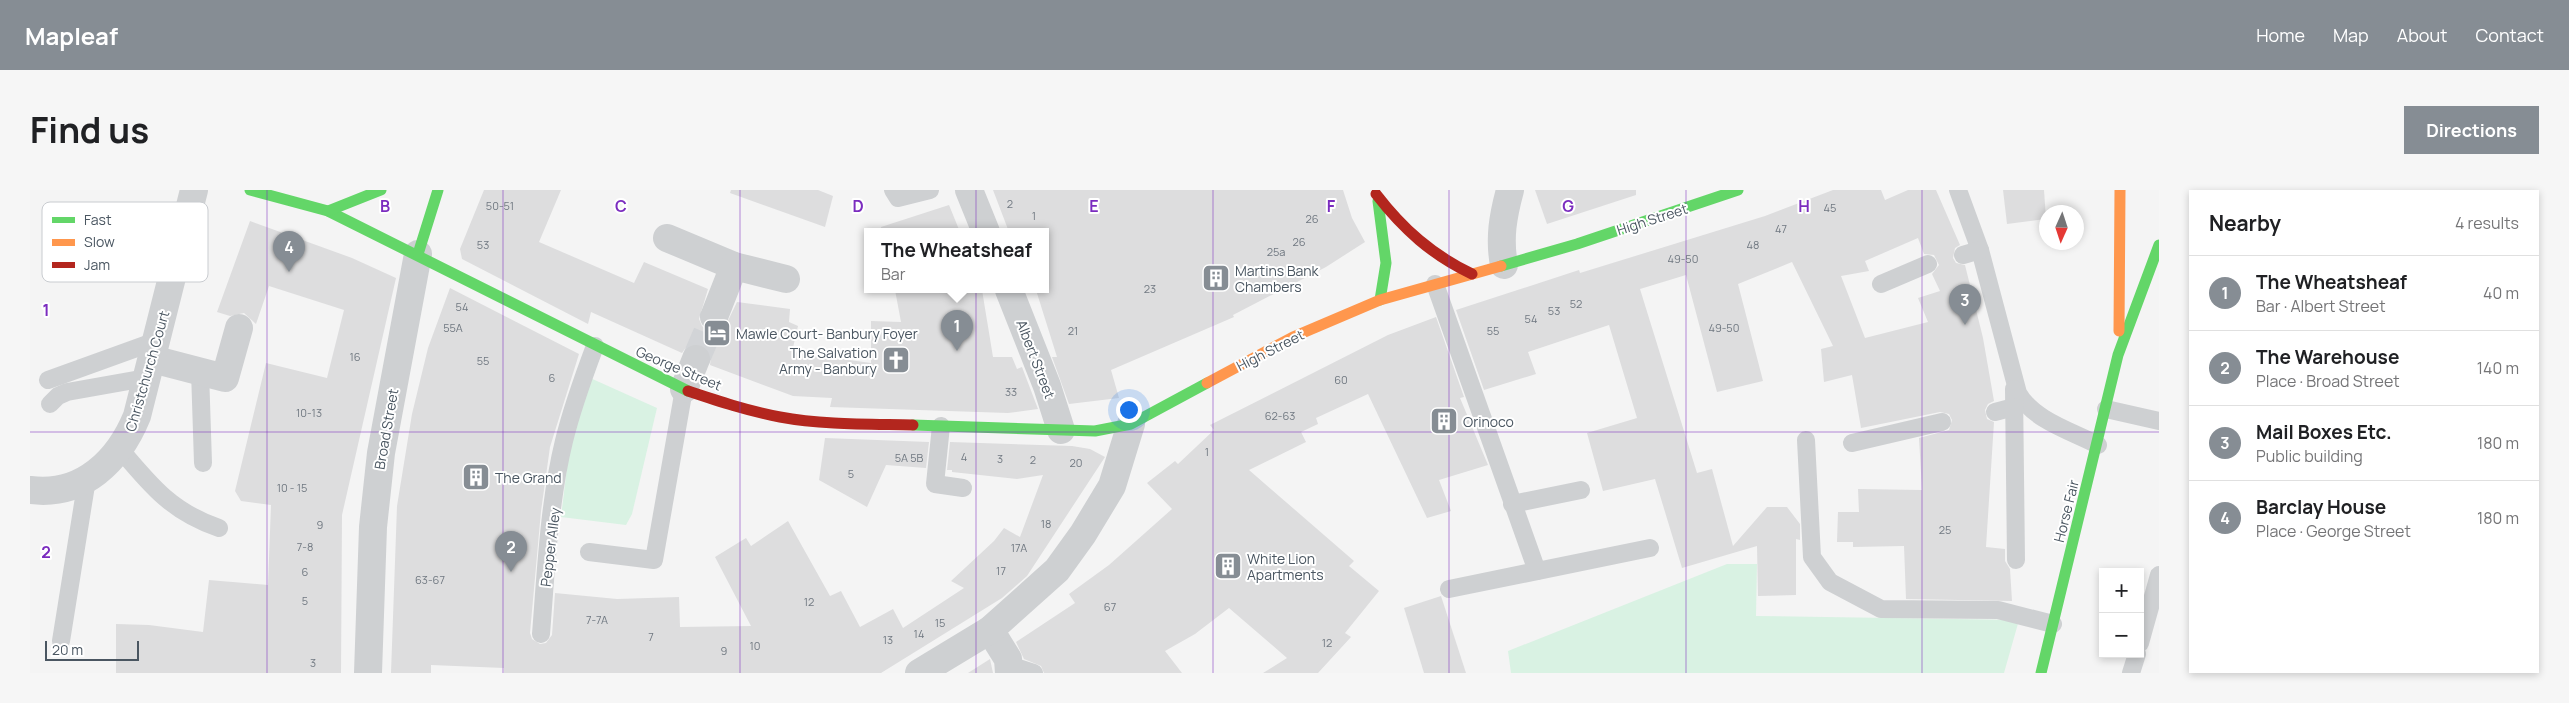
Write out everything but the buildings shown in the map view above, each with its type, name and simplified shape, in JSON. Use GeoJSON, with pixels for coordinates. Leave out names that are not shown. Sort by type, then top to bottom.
{"type":"FeatureCollection","features":[{"type":"Feature","properties":{"kind":"street","name":"George Street"},"geometry":{"type":"LineString","coordinates":[[250,190],[328,211],[418,254],[595,346],[684,389],[728,405],[780,417],[835,423],[1094,431],[1131,424]]}},
{"type":"Feature","properties":{"kind":"street"},"geometry":{"type":"LineString","coordinates":[[328,211],[363,199],[381,190]]}},
{"type":"Feature","properties":{"kind":"street","name":"Broad Street"},"geometry":{"type":"LineString","coordinates":[[368,673],[373,527],[381,453],[418,254],[438,190]]}},
{"type":"Feature","properties":{"kind":"street"},"geometry":{"type":"LineString","coordinates":[[970,190],[984,228]]}},
{"type":"Feature","properties":{"kind":"street"},"geometry":{"type":"LineString","coordinates":[[1504,265],[1500,244],[1501,230],[1510,190]]}},
{"type":"Feature","properties":{"kind":"street","name":"High Street"},"geometry":{"type":"LineString","coordinates":[[1131,424],[1293,337],[1380,300],[1594,238],[1738,190]]}},
{"type":"Feature","properties":{"kind":"street","name":"Horse Fair"},"geometry":{"type":"LineString","coordinates":[[2118,356],[2120,190]]}},
{"type":"Feature","properties":{"kind":"street"},"geometry":{"type":"LineString","coordinates":[[1376,192],[1399,225],[1415,240],[1442,259],[1472,274]]}},
{"type":"Feature","properties":{"kind":"street"},"geometry":{"type":"LineString","coordinates":[[1376,192],[1388,264],[1386,282],[1380,300]]}},
{"type":"Feature","properties":{"kind":"street"},"geometry":{"type":"LineString","coordinates":[[667,238],[734,266],[786,279]]}},
{"type":"Feature","properties":{"kind":"street","name":"Horse Fair"},"geometry":{"type":"LineString","coordinates":[[2041,673],[2098,445],[2118,356],[2159,245]]}},
{"type":"Feature","properties":{"kind":"street"},"geometry":{"type":"LineString","coordinates":[[714,317],[734,266]]}},
{"type":"Feature","properties":{"kind":"street","name":"Christchurch Court"},"geometry":{"type":"LineString","coordinates":[[30,490],[57,489],[87,479],[98,473],[128,439],[137,416],[171,282]]}},
{"type":"Feature","properties":{"kind":"street","name":"Albert Street"},"geometry":{"type":"LineString","coordinates":[[1010,293],[1047,386],[1061,430]]}},
{"type":"Feature","properties":{"kind":"street"},"geometry":{"type":"LineString","coordinates":[[151,359],[225,378],[240,328]]}},
{"type":"Feature","properties":{"kind":"street"},"geometry":{"type":"LineString","coordinates":[[684,389],[696,359]]}},
{"type":"Feature","properties":{"kind":"street"},"geometry":{"type":"LineString","coordinates":[[919,673],[990,630],[1056,570],[1083,534],[1112,486],[1131,424]]}},
{"type":"Feature","properties":{"kind":"street"},"geometry":{"type":"LineString","coordinates":[[990,630],[1009,669]]}},
{"type":"Feature","properties":{"kind":"lane"},"geometry":{"type":"LineString","coordinates":[[893,190],[898,198],[930,190]]}},
{"type":"Feature","properties":{"kind":"lane"},"geometry":{"type":"LineString","coordinates":[[1958,190],[1971,253],[2018,393],[2024,405],[2032,412],[2098,445]]}},
{"type":"Feature","properties":{"kind":"lane"},"geometry":{"type":"LineString","coordinates":[[1881,284],[1928,264]]}},
{"type":"Feature","properties":{"kind":"lane"},"geometry":{"type":"LineString","coordinates":[[1435,284],[1537,571]]}},
{"type":"Feature","properties":{"kind":"lane","name":"Pepper Alley"},"geometry":{"type":"LineString","coordinates":[[540,634],[547,557],[564,442],[576,398],[595,346]]}},
{"type":"Feature","properties":{"kind":"lane"},"geometry":{"type":"LineString","coordinates":[[48,380],[151,359]]}},
{"type":"Feature","properties":{"kind":"lane"},"geometry":{"type":"LineString","coordinates":[[50,404],[58,396],[151,359]]}},
{"type":"Feature","properties":{"kind":"lane"},"geometry":{"type":"LineString","coordinates":[[200,372],[202,463]]}},
{"type":"Feature","properties":{"kind":"lane"},"geometry":{"type":"LineString","coordinates":[[2014,378],[2016,560]]}},
{"type":"Feature","properties":{"kind":"lane"},"geometry":{"type":"LineString","coordinates":[[589,552],[654,560],[684,389]]}},
{"type":"Feature","properties":{"kind":"lane"},"geometry":{"type":"LineString","coordinates":[[1995,412],[2014,407]]}},
{"type":"Feature","properties":{"kind":"lane"},"geometry":{"type":"LineString","coordinates":[[2106,409],[2159,421]]}},
{"type":"Feature","properties":{"kind":"lane"},"geometry":{"type":"LineString","coordinates":[[1852,443],[1942,422]]}},
{"type":"Feature","properties":{"kind":"lane"},"geometry":{"type":"LineString","coordinates":[[941,426],[935,484],[963,488]]}},
{"type":"Feature","properties":{"kind":"lane"},"geometry":{"type":"LineString","coordinates":[[1806,440],[1812,557],[1830,582],[1881,609],[1998,610],[2053,624]]}},
{"type":"Feature","properties":{"kind":"lane"},"geometry":{"type":"LineString","coordinates":[[120,449],[165,501],[198,521],[219,528]]}},
{"type":"Feature","properties":{"kind":"lane"},"geometry":{"type":"LineString","coordinates":[[62,641],[87,479]]}},
{"type":"Feature","properties":{"kind":"lane"},"geometry":{"type":"LineString","coordinates":[[1512,504],[1581,490]]}},
{"type":"Feature","properties":{"kind":"lane"},"geometry":{"type":"LineString","coordinates":[[1449,589],[1650,548]]}},
{"type":"Feature","properties":{"kind":"lane"},"geometry":{"type":"LineString","coordinates":[[2144,629],[2159,575]]}},
{"type":"Feature","properties":{"kind":"lane"},"geometry":{"type":"LineString","coordinates":[[2131,673],[2136,658]]}},
{"type":"Feature","properties":{"kind":"lane"},"geometry":{"type":"LineString","coordinates":[[1009,669],[1034,673]]}},
{"type":"Feature","properties":{"kind":"green space"},"geometry":{"type":"Polygon","coordinates":[[[588,377],[657,408],[632,514],[626,525],[561,517],[569,451],[588,377]]]}},
{"type":"Feature","properties":{"kind":"green space"},"geometry":{"type":"Polygon","coordinates":[[[1727,564],[1757,564],[1756,616],[2019,620],[2004,673],[1511,673],[1508,651],[1727,564]]]}},
{"type":"Feature","properties":{"kind":"tunnel"},"geometry":{"type":"LineString","coordinates":[[696,359],[714,317]]}},
{"type":"Feature","properties":{"kind":"traffic: fast"},"geometry":{"type":"LineString","coordinates":[[250,190],[328,211],[688,391]]}},
{"type":"Feature","properties":{"kind":"traffic: fast"},"geometry":{"type":"LineString","coordinates":[[328,211],[381,190]]}},
{"type":"Feature","properties":{"kind":"traffic: fast"},"geometry":{"type":"LineString","coordinates":[[418,254],[438,190]]}},
{"type":"Feature","properties":{"kind":"traffic: fast"},"geometry":{"type":"LineString","coordinates":[[1501,266],[1577,244],[1738,190]]}},
{"type":"Feature","properties":{"kind":"traffic: fast"},"geometry":{"type":"LineString","coordinates":[[1378,201],[1386,263],[1380,300]]}},
{"type":"Feature","properties":{"kind":"traffic: fast"},"geometry":{"type":"LineString","coordinates":[[2041,673],[2118,355],[2159,245]]}},
{"type":"Feature","properties":{"kind":"traffic: fast"},"geometry":{"type":"LineString","coordinates":[[913,425],[1095,431],[1131,424],[1207,383]]}},
{"type":"Feature","properties":{"kind":"traffic: slow"},"geometry":{"type":"LineString","coordinates":[[2119,331],[2120,190]]}},
{"type":"Feature","properties":{"kind":"traffic: slow"},"geometry":{"type":"LineString","coordinates":[[1207,383],[1293,337],[1380,300],[1501,266]]}},
{"type":"Feature","properties":{"kind":"traffic: jam"},"geometry":{"type":"LineString","coordinates":[[1376,194],[1397,219],[1419,240],[1457,267],[1472,274]]}},
{"type":"Feature","properties":{"kind":"traffic: jam"},"geometry":{"type":"LineString","coordinates":[[688,391],[745,409],[796,420],[846,424],[913,425]]}},
{"type":"Feature","properties":{"kind":"place","name":"Barclay House"},"geometry":{"type":"Point","coordinates":[289,272]}},
{"type":"Feature","properties":{"kind":"place","name":"Martins Bank Chambers"},"geometry":{"type":"Point","coordinates":[1216,278]}},
{"type":"Feature","properties":{"kind":"place","name":"Mail Boxes Etc."},"geometry":{"type":"Point","coordinates":[1965,325]}},
{"type":"Feature","properties":{"kind":"place","name":"Mawle Court- Banbury Foyer"},"geometry":{"type":"Point","coordinates":[717,333]}},
{"type":"Feature","properties":{"kind":"place","name":"The Wheatsheaf"},"geometry":{"type":"Point","coordinates":[957,351]}},
{"type":"Feature","properties":{"kind":"place","name":"The Salvation Army - Banbury"},"geometry":{"type":"Point","coordinates":[896,360]}},
{"type":"Feature","properties":{"kind":"place","name":"Orinoco"},"geometry":{"type":"Point","coordinates":[1444,421]}},
{"type":"Feature","properties":{"kind":"place","name":"The Grand"},"geometry":{"type":"Point","coordinates":[476,477]}},
{"type":"Feature","properties":{"kind":"place","name":"White Lion Apartments"},"geometry":{"type":"Point","coordinates":[1228,566]}},
{"type":"Feature","properties":{"kind":"place","name":"The Warehouse"},"geometry":{"type":"Point","coordinates":[511,572]}}]}
